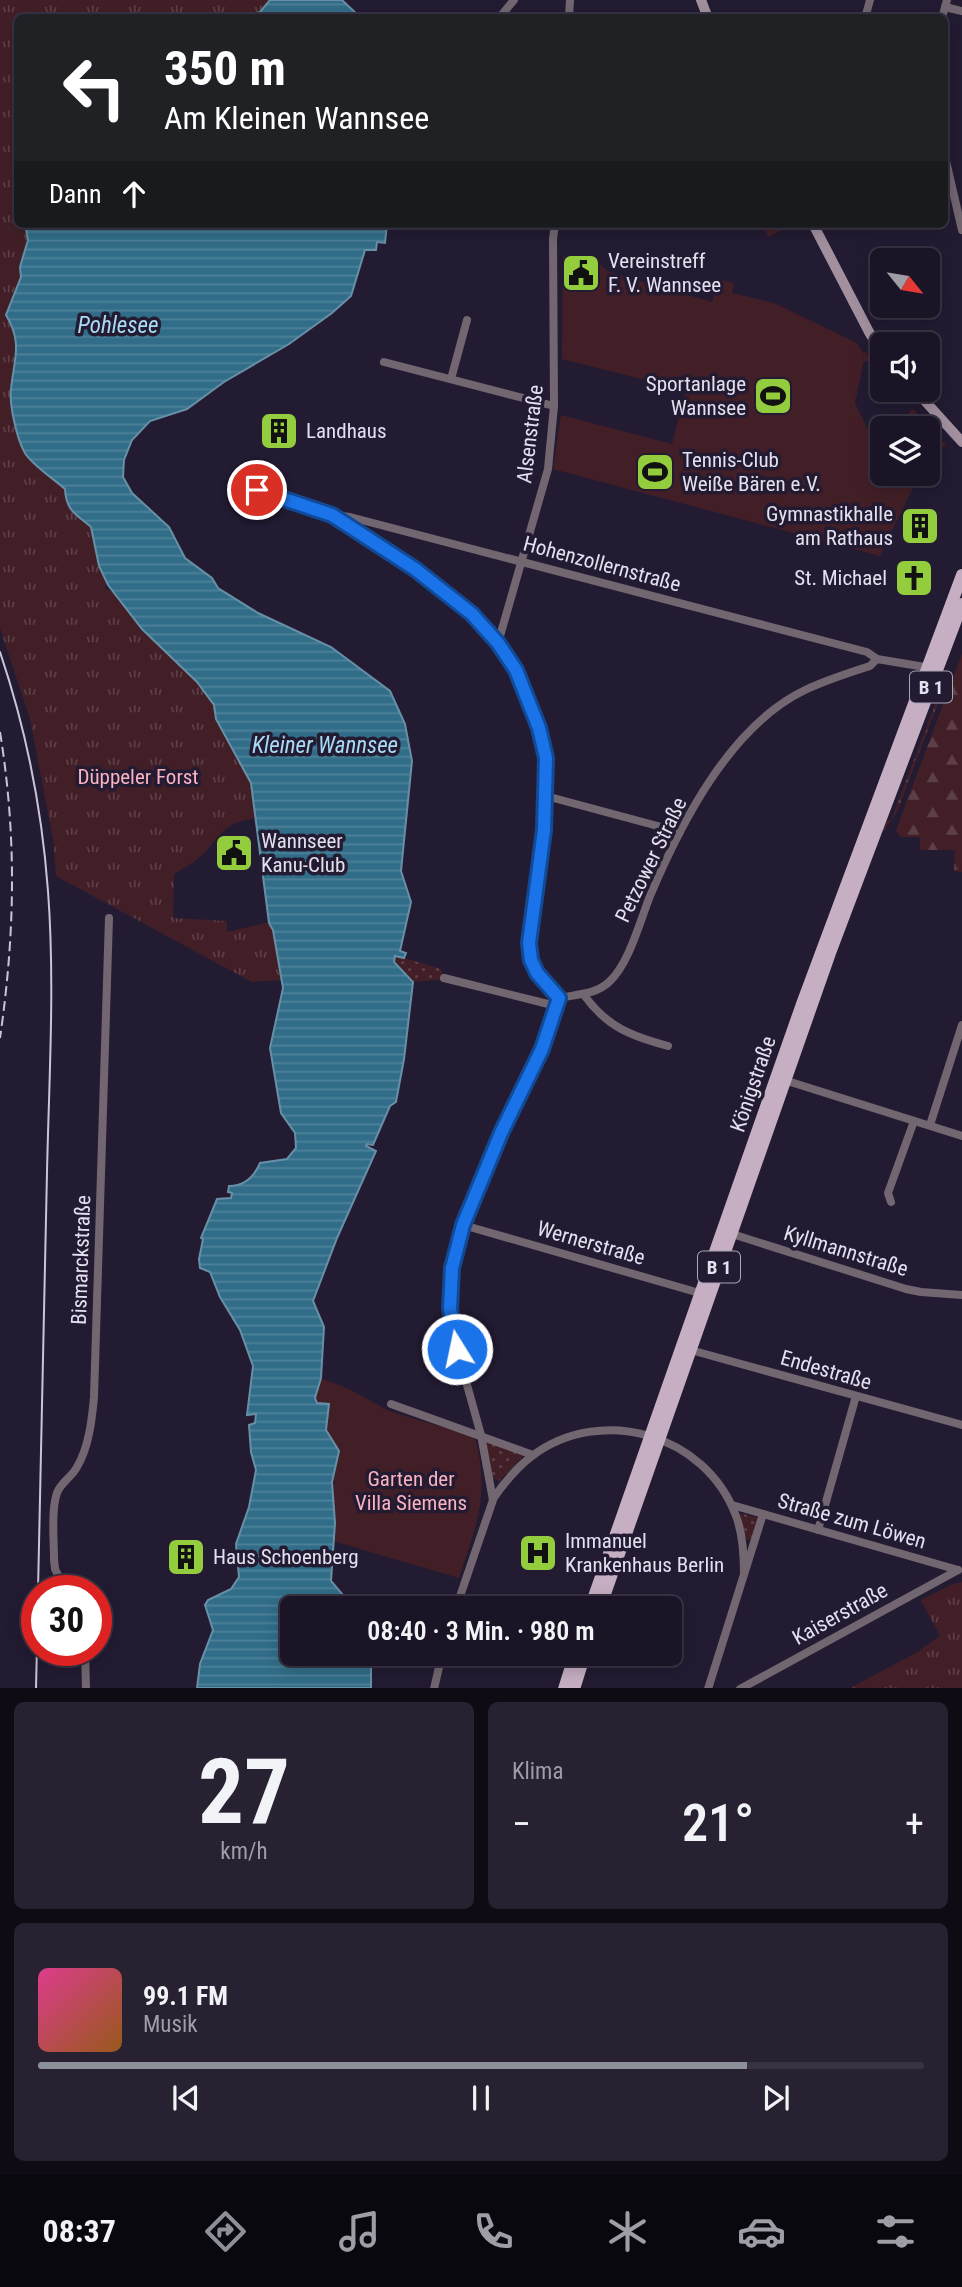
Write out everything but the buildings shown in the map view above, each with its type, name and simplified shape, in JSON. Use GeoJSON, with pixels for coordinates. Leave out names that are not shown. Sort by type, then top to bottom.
{"type":"FeatureCollection","features":[{"type":"Feature","properties":{"kind":"main road","name":"Königstraße"},"geometry":{"type":"LineString","coordinates":[[594,1596],[686,1349],[780,1079],[835,940],[933,669],[962,575]]}},
{"type":"Feature","properties":{"kind":"main road","name":"Königstraße"},"geometry":{"type":"LineString","coordinates":[[933,669],[962,604]]}},
{"type":"Feature","properties":{"kind":"main road","name":"Königstraße"},"geometry":{"type":"LineString","coordinates":[[604,1596],[654,1436]]}},
{"type":"Feature","properties":{"kind":"main road"},"geometry":{"type":"LineString","coordinates":[[564,1688],[571,1666]]}},
{"type":"Feature","properties":{"kind":"main road"},"geometry":{"type":"LineString","coordinates":[[574,1688],[581,1666]]}},
{"type":"Feature","properties":{"kind":"street"},"geometry":{"type":"LineString","coordinates":[[502,14],[514,0]]}},
{"type":"Feature","properties":{"kind":"street"},"geometry":{"type":"LineString","coordinates":[[946,4],[962,11]]}},
{"type":"Feature","properties":{"kind":"street"},"geometry":{"type":"LineString","coordinates":[[962,175],[948,179],[962,230]]}},
{"type":"Feature","properties":{"kind":"street","name":"Alsenstraße"},"geometry":{"type":"LineString","coordinates":[[498,643],[548,469],[554,406],[554,228]]}},
{"type":"Feature","properties":{"kind":"street"},"geometry":{"type":"LineString","coordinates":[[815,228],[870,333]]}},
{"type":"Feature","properties":{"kind":"street"},"geometry":{"type":"LineString","coordinates":[[451,379],[467,320]]}},
{"type":"Feature","properties":{"kind":"street"},"geometry":{"type":"LineString","coordinates":[[384,362],[554,406]]}},
{"type":"Feature","properties":{"kind":"street"},"geometry":{"type":"LineString","coordinates":[[926,402],[962,442]]}},
{"type":"Feature","properties":{"kind":"street","name":"Hohenzollernstraße"},"geometry":{"type":"LineString","coordinates":[[257,490],[332,515],[350,517],[522,561],[867,652],[877,659],[933,669]]}},
{"type":"Feature","properties":{"kind":"street"},"geometry":{"type":"LineString","coordinates":[[332,515],[443,589],[472,614],[498,643],[516,670],[539,728],[546,758],[547,796],[529,943],[531,960],[558,1002]]}},
{"type":"Feature","properties":{"kind":"street","name":"Petzower Straße"},"geometry":{"type":"LineString","coordinates":[[558,1002],[604,987],[622,966],[656,881],[680,832],[722,765],[738,745],[772,712],[804,691],[870,666],[877,659]]}},
{"type":"Feature","properties":{"kind":"street"},"geometry":{"type":"LineString","coordinates":[[547,796],[680,832]]}},
{"type":"Feature","properties":{"kind":"street","name":"Bismarckstraße"},"geometry":{"type":"LineString","coordinates":[[58,1575],[54,1559],[55,1499],[62,1484],[79,1465],[93,1409],[109,918]]}},
{"type":"Feature","properties":{"kind":"street"},"geometry":{"type":"LineString","coordinates":[[444,978],[558,1002]]}},
{"type":"Feature","properties":{"kind":"street"},"geometry":{"type":"LineString","coordinates":[[584,995],[609,1023],[628,1034],[668,1046]]}},
{"type":"Feature","properties":{"kind":"street"},"geometry":{"type":"LineString","coordinates":[[493,1500],[481,1435],[457,1349],[450,1308],[452,1268],[463,1225],[501,1133],[537,1060],[558,1002]]}},
{"type":"Feature","properties":{"kind":"street"},"geometry":{"type":"LineString","coordinates":[[930,1125],[962,1025]]}},
{"type":"Feature","properties":{"kind":"street"},"geometry":{"type":"LineString","coordinates":[[780,1079],[962,1136]]}},
{"type":"Feature","properties":{"kind":"street"},"geometry":{"type":"LineString","coordinates":[[891,1202],[888,1193],[914,1121]]}},
{"type":"Feature","properties":{"kind":"street","name":"Wernerstraße"},"geometry":{"type":"LineString","coordinates":[[463,1225],[704,1294]]}},
{"type":"Feature","properties":{"kind":"street","name":"Kyllmannstraße"},"geometry":{"type":"LineString","coordinates":[[726,1232],[906,1289],[962,1294]]}},
{"type":"Feature","properties":{"kind":"street","name":"Endestraße"},"geometry":{"type":"LineString","coordinates":[[686,1349],[962,1425]]}},
{"type":"Feature","properties":{"kind":"street"},"geometry":{"type":"LineString","coordinates":[[818,1530],[856,1396]]}},
{"type":"Feature","properties":{"kind":"street"},"geometry":{"type":"LineString","coordinates":[[391,1404],[533,1455]]}},
{"type":"Feature","properties":{"kind":"street"},"geometry":{"type":"LineString","coordinates":[[460,1596],[493,1500],[505,1481],[533,1455],[561,1440],[590,1431],[626,1430],[654,1436],[695,1458],[712,1475],[732,1505],[741,1535],[744,1574]]}},
{"type":"Feature","properties":{"kind":"street","name":"Straße zum Löwen"},"geometry":{"type":"LineString","coordinates":[[732,1505],[960,1570]]}},
{"type":"Feature","properties":{"kind":"street"},"geometry":{"type":"LineString","coordinates":[[708,1688],[763,1514]]}},
{"type":"Feature","properties":{"kind":"street","name":"Kaiserstraße"},"geometry":{"type":"LineString","coordinates":[[742,1688],[960,1570]]}},
{"type":"Feature","properties":{"kind":"street"},"geometry":{"type":"LineString","coordinates":[[85,1666],[86,1688]]}},
{"type":"Feature","properties":{"kind":"street"},"geometry":{"type":"LineString","coordinates":[[434,1688],[439,1666]]}},
{"type":"Feature","properties":{"kind":"green space","name":"Düppeler Forst"},"geometry":{"type":"Polygon","coordinates":[[[0,0],[270,0],[260,12],[254,14],[14,14],[14,228],[26,228],[28,240],[20,267],[21,277],[6,315],[14,335],[15,388],[25,454],[65,490],[72,511],[91,527],[99,566],[106,582],[105,588],[113,592],[141,631],[146,632],[197,682],[214,705],[216,719],[251,783],[255,819],[230,826],[199,858],[174,874],[173,918],[227,921],[227,932],[297,916],[299,979],[252,982],[56,876],[53,839],[30,719],[0,628],[0,0]]]}},
{"type":"Feature","properties":{"kind":"green space"},"geometry":{"type":"Polygon","coordinates":[[[764,228],[786,228],[768,237],[764,228]]]}},
{"type":"Feature","properties":{"kind":"green space","name":"Sportanlage Wannsee"},"geometry":{"type":"Polygon","coordinates":[[[563,256],[601,265],[607,271],[712,302],[718,279],[734,283],[732,293],[774,303],[857,343],[870,360],[864,361],[855,403],[870,434],[870,486],[914,486],[880,556],[553,469],[561,415],[672,444],[686,390],[562,359],[563,256]]]}},
{"type":"Feature","properties":{"kind":"green space"},"geometry":{"type":"Polygon","coordinates":[[[913,409],[919,416],[905,416],[913,409]]]}},
{"type":"Feature","properties":{"kind":"green space"},"geometry":{"type":"Polygon","coordinates":[[[940,438],[946,445],[940,450],[940,438]]]}},
{"type":"Feature","properties":{"kind":"green space"},"geometry":{"type":"Polygon","coordinates":[[[962,654],[962,872],[954,871],[955,850],[920,850],[920,837],[900,837],[896,830],[962,654]]]}},
{"type":"Feature","properties":{"kind":"green space"},"geometry":{"type":"Polygon","coordinates":[[[942,686],[944,687],[897,812],[882,833],[885,821],[891,820],[942,686]]]}},
{"type":"Feature","properties":{"kind":"green space"},"geometry":{"type":"Polygon","coordinates":[[[395,955],[441,969],[444,979],[413,982],[394,962],[395,955]]]}},
{"type":"Feature","properties":{"kind":"green space","name":"Garten der Villa Siemens"},"geometry":{"type":"Polygon","coordinates":[[[321,1378],[349,1389],[389,1411],[475,1437],[481,1493],[476,1525],[459,1578],[333,1541],[334,1470],[326,1427],[328,1422],[326,1413],[315,1398],[321,1378]]]}},
{"type":"Feature","properties":{"kind":"green space"},"geometry":{"type":"Polygon","coordinates":[[[488,1442],[524,1455],[499,1481],[491,1477],[486,1445],[488,1442]]]}},
{"type":"Feature","properties":{"kind":"green space"},"geometry":{"type":"Polygon","coordinates":[[[741,1513],[758,1518],[752,1541],[746,1539],[741,1513]]]}},
{"type":"Feature","properties":{"kind":"green space"},"geometry":{"type":"Polygon","coordinates":[[[962,1582],[962,1688],[850,1688],[916,1653],[940,1636],[921,1600],[962,1582]]]}},
{"type":"Feature","properties":{"kind":"water"},"geometry":{"type":"Polygon","coordinates":[[[270,0],[342,0],[357,14],[254,14],[260,12],[270,0]]]}},
{"type":"Feature","properties":{"kind":"water","name":"Kleiner Wannsee"},"geometry":{"type":"Polygon","coordinates":[[[26,228],[387,228],[385,243],[377,242],[376,250],[365,250],[351,296],[289,344],[224,382],[187,409],[150,421],[132,440],[124,460],[123,477],[132,493],[169,527],[185,558],[212,578],[218,588],[258,613],[331,647],[390,691],[405,724],[412,761],[401,871],[411,902],[400,951],[406,953],[404,958],[395,956],[394,962],[413,982],[404,1059],[396,1102],[390,1106],[373,1145],[366,1146],[376,1151],[337,1238],[313,1301],[324,1327],[321,1378],[315,1398],[317,1403],[329,1404],[326,1430],[339,1451],[332,1482],[335,1523],[331,1581],[344,1596],[280,1596],[280,1666],[371,1666],[371,1688],[197,1688],[200,1664],[213,1630],[205,1605],[208,1600],[231,1589],[239,1577],[236,1544],[249,1507],[256,1470],[251,1452],[249,1425],[255,1423],[256,1414],[247,1415],[253,1366],[240,1330],[220,1297],[210,1272],[200,1268],[201,1238],[217,1199],[231,1198],[229,1186],[248,1180],[260,1163],[287,1159],[296,1148],[295,1133],[281,1113],[270,1048],[283,988],[273,930],[269,923],[251,783],[216,719],[214,705],[197,682],[142,629],[108,585],[99,566],[91,527],[70,507],[65,489],[28,458],[19,440],[11,396],[16,343],[6,315],[21,277],[20,267],[28,240],[26,228]]]}},
{"type":"Feature","properties":{"kind":"tram line"},"geometry":{"type":"LineString","coordinates":[[0,652],[18,710],[37,800],[50,926],[51,1032],[38,1575]]}},
{"type":"Feature","properties":{"kind":"tram line"},"geometry":{"type":"LineString","coordinates":[[36,1688],[37,1666]]}},
{"type":"Feature","properties":{"kind":"railway"},"geometry":{"type":"LineString","coordinates":[[0,732],[9,809],[12,885],[9,961],[0,1038]]}},
{"type":"Feature","properties":{"kind":"place","name":"Vereinstreff F. V. Wannsee"},"geometry":{"type":"Point","coordinates":[581,273]}},
{"type":"Feature","properties":{"kind":"place","name":"Sportanlage Wannsee"},"geometry":{"type":"Point","coordinates":[773,396]}},
{"type":"Feature","properties":{"kind":"place","name":"Landhaus"},"geometry":{"type":"Point","coordinates":[279,431]}},
{"type":"Feature","properties":{"kind":"place","name":"Tennis-Club Weiße Bären e.V."},"geometry":{"type":"Point","coordinates":[655,472]}},
{"type":"Feature","properties":{"kind":"place","name":"Gymnastikhalle am Rathaus"},"geometry":{"type":"Point","coordinates":[920,526]}},
{"type":"Feature","properties":{"kind":"place","name":"St. Michael"},"geometry":{"type":"Point","coordinates":[914,578]}},
{"type":"Feature","properties":{"kind":"place","name":"Wannseer Kanu-Club"},"geometry":{"type":"Point","coordinates":[234,853]}},
{"type":"Feature","properties":{"kind":"place","name":"Immanuel Krankenhaus Berlin"},"geometry":{"type":"Point","coordinates":[538,1553]}},
{"type":"Feature","properties":{"kind":"place","name":"Haus Schoenberg"},"geometry":{"type":"Point","coordinates":[186,1557]}},
{"type":"Feature","properties":{"kind":"route"},"geometry":{"type":"LineString","coordinates":[[257,490],[332,515],[415,569],[472,614],[498,643],[516,670],[529,698],[546,758],[547,796],[543,844],[529,943],[531,960],[537,973],[559,998],[542,1049],[501,1133],[463,1225],[452,1268],[450,1308],[457,1349]]}},
{"type":"Feature","properties":{"kind":"water label","name":"Pohlesee"},"geometry":{"type":"Point","coordinates":[118,325]}}]}
